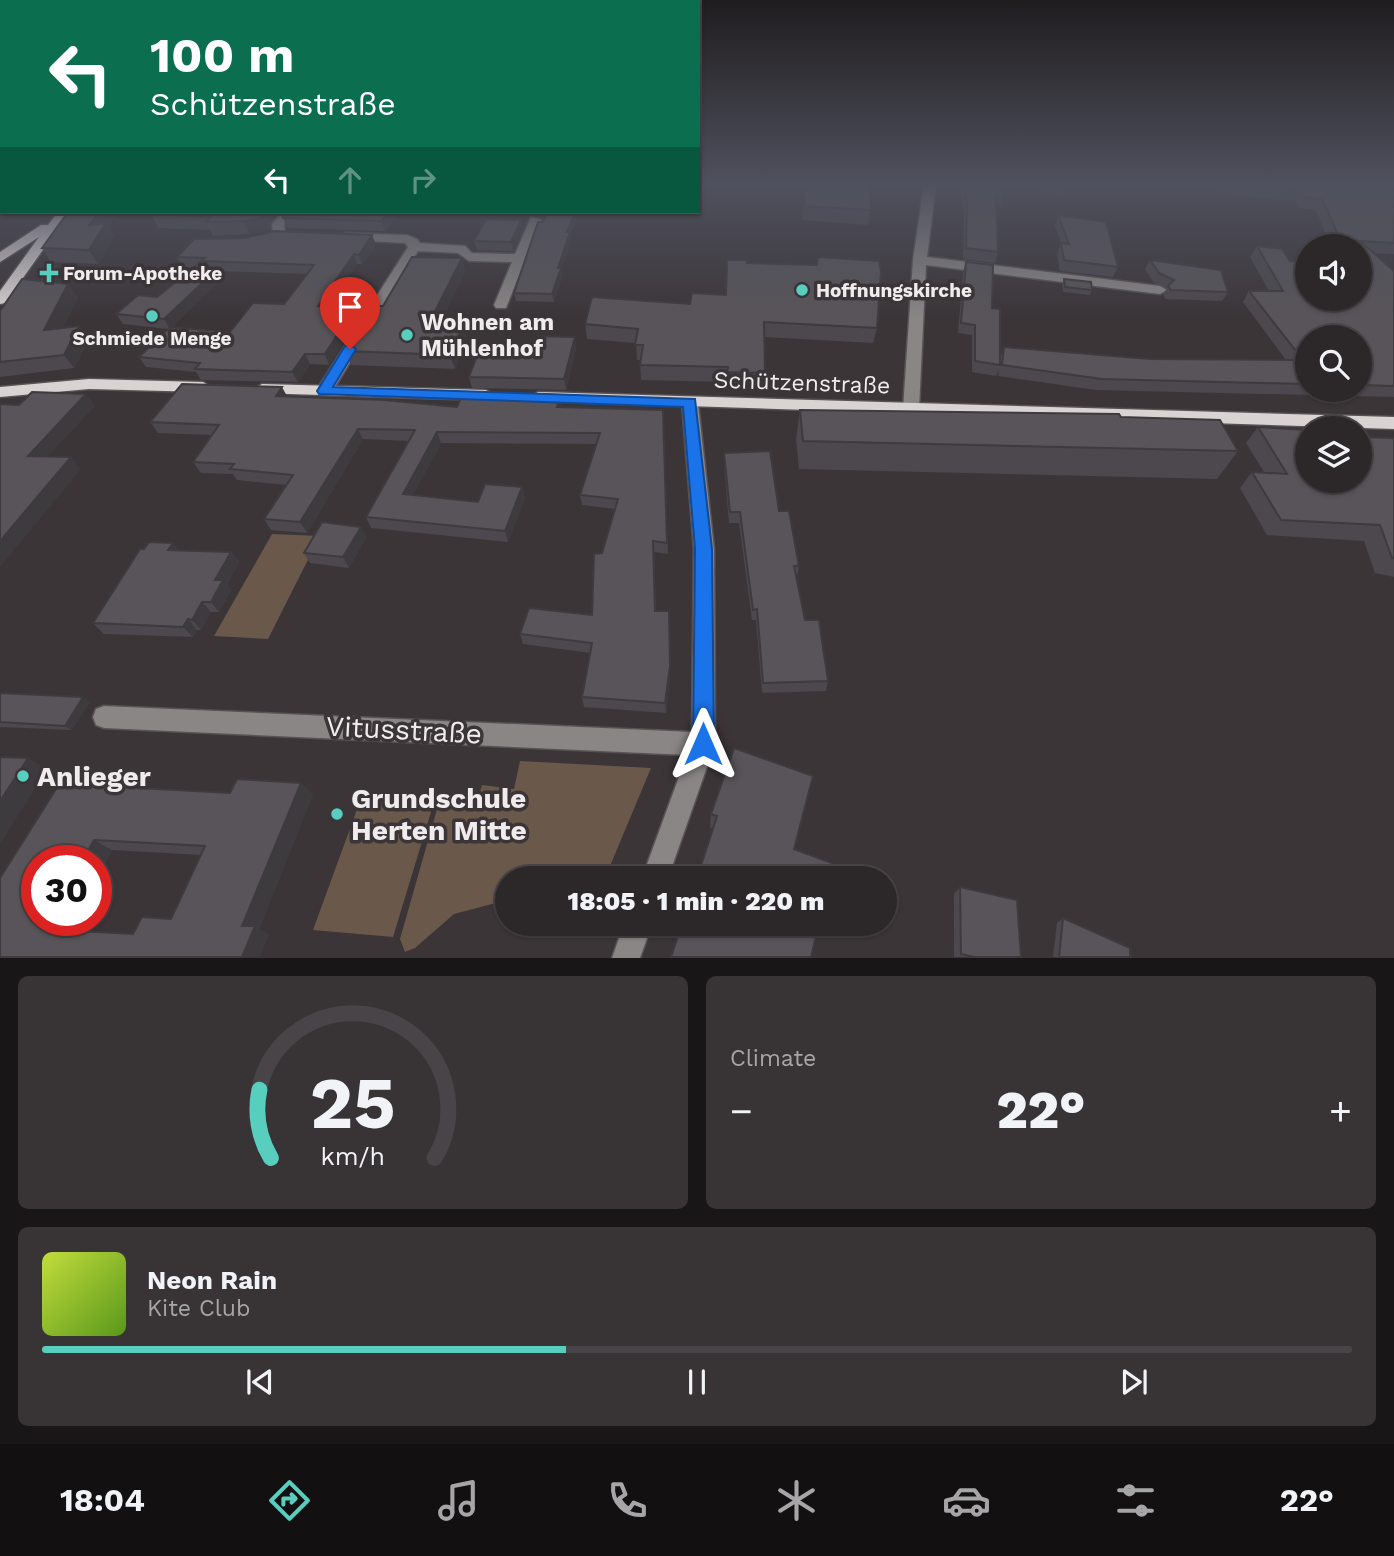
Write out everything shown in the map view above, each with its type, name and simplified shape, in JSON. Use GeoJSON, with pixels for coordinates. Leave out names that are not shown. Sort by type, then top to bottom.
{"type":"FeatureCollection","features":[{"type":"Feature","properties":{"kind":"main road"},"geometry":{"type":"LineString","coordinates":[[0,258],[44,230]]}},
{"type":"Feature","properties":{"kind":"main road"},"geometry":{"type":"LineString","coordinates":[[0,300],[49,230]]}},
{"type":"Feature","properties":{"kind":"main road"},"geometry":{"type":"LineString","coordinates":[[0,392],[89,384],[214,388]]}},
{"type":"Feature","properties":{"kind":"main road","name":"Schützenstraße"},"geometry":{"type":"LineString","coordinates":[[241,388],[1394,423]]}},
{"type":"Feature","properties":{"kind":"street"},"geometry":{"type":"LineString","coordinates":[[279,230],[280,235]]}},
{"type":"Feature","properties":{"kind":"street"},"geometry":{"type":"LineString","coordinates":[[501,305],[531,230]]}},
{"type":"Feature","properties":{"kind":"street"},"geometry":{"type":"LineString","coordinates":[[911,409],[919,260],[923,230]]}},
{"type":"Feature","properties":{"kind":"street"},"geometry":{"type":"LineString","coordinates":[[338,236],[407,239],[413,242],[414,247]]}},
{"type":"Feature","properties":{"kind":"street"},"geometry":{"type":"LineString","coordinates":[[414,247],[461,249],[469,257],[520,258]]}},
{"type":"Feature","properties":{"kind":"street"},"geometry":{"type":"LineString","coordinates":[[324,391],[414,247]]}},
{"type":"Feature","properties":{"kind":"street"},"geometry":{"type":"LineString","coordinates":[[919,260],[1160,290]]}},
{"type":"Feature","properties":{"kind":"street"},"geometry":{"type":"LineString","coordinates":[[659,866],[703,744],[704,549],[690,403]]}},
{"type":"Feature","properties":{"kind":"street","name":"Vitusstraße"},"geometry":{"type":"LineString","coordinates":[[104,717],[703,744]]}},
{"type":"Feature","properties":{"kind":"street"},"geometry":{"type":"LineString","coordinates":[[626,957],[634,936]]}},
{"type":"Feature","properties":{"kind":"shaded area"},"geometry":{"type":"Polygon","coordinates":[[[272,534],[320,536],[268,639],[214,636],[272,534]]]}},
{"type":"Feature","properties":{"kind":"shaded area"},"geometry":{"type":"Polygon","coordinates":[[[520,761],[651,768],[610,866],[495,866],[495,903],[454,914],[415,948],[405,952],[400,939],[439,802],[477,802],[482,785],[514,789],[520,761]]]}},
{"type":"Feature","properties":{"kind":"shaded area"},"geometry":{"type":"Polygon","coordinates":[[[363,793],[435,799],[393,937],[313,930],[363,793]]]}},
{"type":"Feature","properties":{"kind":"building"},"geometry":{"type":"Polygon","coordinates":[[[55,230],[102,230],[89,250],[42,248],[55,230]]]}},
{"type":"Feature","properties":{"kind":"building"},"geometry":{"type":"Polygon","coordinates":[[[480,230],[517,230],[511,242],[474,241],[480,230]]]}},
{"type":"Feature","properties":{"kind":"building"},"geometry":{"type":"Polygon","coordinates":[[[535,230],[568,230],[567,232],[570,232],[552,294],[514,293],[535,230]]]}},
{"type":"Feature","properties":{"kind":"building"},"geometry":{"type":"Polygon","coordinates":[[[966,230],[997,230],[998,252],[966,248],[966,230]]]}},
{"type":"Feature","properties":{"kind":"building"},"geometry":{"type":"Polygon","coordinates":[[[1064,230],[1108,230],[1118,267],[1064,260],[1061,243],[1069,244],[1064,230]]]}},
{"type":"Feature","properties":{"kind":"building"},"geometry":{"type":"Polygon","coordinates":[[[1336,230],[1394,230],[1394,243],[1372,242],[1372,234],[1337,234],[1336,230]]]}},
{"type":"Feature","properties":{"kind":"building"},"geometry":{"type":"Polygon","coordinates":[[[275,231],[372,235],[359,255],[354,254],[318,306],[354,308],[325,354],[305,354],[292,372],[195,369],[200,363],[139,357],[170,327],[230,332],[253,303],[284,304],[314,265],[204,261],[214,272],[164,319],[116,314],[138,295],[157,297],[205,258],[177,257],[194,239],[245,238],[275,231]]]}},
{"type":"Feature","properties":{"kind":"building"},"geometry":{"type":"Polygon","coordinates":[[[1257,246],[1282,249],[1290,261],[1295,261],[1295,311],[1372,311],[1372,252],[1394,271],[1394,386],[1372,385],[1372,325],[1295,325],[1295,350],[1249,291],[1283,291],[1257,246]]]}},
{"type":"Feature","properties":{"kind":"building"},"geometry":{"type":"Polygon","coordinates":[[[412,257],[462,258],[428,325],[463,326],[450,355],[345,351],[374,306],[383,306],[412,257]]]}},
{"type":"Feature","properties":{"kind":"building"},"geometry":{"type":"Polygon","coordinates":[[[818,257],[879,261],[881,272],[877,328],[764,322],[765,373],[727,372],[728,367],[640,365],[643,345],[635,345],[638,329],[585,324],[592,297],[690,304],[692,293],[726,295],[727,260],[817,265],[818,257]]]}},
{"type":"Feature","properties":{"kind":"building"},"geometry":{"type":"Polygon","coordinates":[[[1150,260],[1221,270],[1228,292],[1171,290],[1168,286],[1174,280],[1159,273],[1150,260]]]}},
{"type":"Feature","properties":{"kind":"building"},"geometry":{"type":"Polygon","coordinates":[[[966,262],[993,265],[992,308],[1000,309],[1000,365],[975,361],[975,325],[961,323],[966,262]]]}},
{"type":"Feature","properties":{"kind":"building"},"geometry":{"type":"Polygon","coordinates":[[[22,279],[68,284],[44,330],[79,326],[64,355],[0,362],[0,311],[22,279]]]}},
{"type":"Feature","properties":{"kind":"building"},"geometry":{"type":"Polygon","coordinates":[[[1064,279],[1091,282],[1092,290],[1065,287],[1064,279]]]}},
{"type":"Feature","properties":{"kind":"building"},"geometry":{"type":"Polygon","coordinates":[[[537,336],[575,337],[564,379],[469,377],[479,350],[532,351],[537,336]]]}},
{"type":"Feature","properties":{"kind":"building"},"geometry":{"type":"Polygon","coordinates":[[[1004,347],[1150,359],[1295,360],[1295,384],[1102,379],[1002,365],[1004,347]]]}},
{"type":"Feature","properties":{"kind":"building"},"geometry":{"type":"Polygon","coordinates":[[[182,384],[282,387],[276,396],[384,400],[457,407],[463,392],[560,395],[557,407],[663,410],[667,543],[653,541],[655,611],[669,611],[670,666],[665,703],[582,697],[592,643],[520,634],[529,608],[592,615],[594,554],[602,553],[618,499],[580,495],[600,433],[437,432],[403,494],[478,502],[485,484],[522,487],[505,531],[366,517],[415,430],[358,429],[300,522],[264,519],[293,475],[230,469],[234,464],[193,462],[219,425],[150,422],[182,384]]]}},
{"type":"Feature","properties":{"kind":"building"},"geometry":{"type":"Polygon","coordinates":[[[32,392],[86,394],[28,456],[71,457],[0,541],[0,404],[19,405],[32,392]]]}},
{"type":"Feature","properties":{"kind":"building"},"geometry":{"type":"Polygon","coordinates":[[[800,410],[1119,414],[1121,417],[1220,420],[1238,451],[803,441],[800,410]]]}},
{"type":"Feature","properties":{"kind":"building"},"geometry":{"type":"Polygon","coordinates":[[[1258,427],[1295,429],[1295,493],[1372,493],[1372,437],[1394,438],[1394,558],[1380,525],[1281,520],[1252,472],[1287,474],[1258,427]]]}},
{"type":"Feature","properties":{"kind":"building"},"geometry":{"type":"Polygon","coordinates":[[[770,451],[779,511],[789,511],[799,566],[794,566],[805,620],[819,620],[828,681],[763,683],[757,609],[753,610],[740,512],[730,512],[724,453],[770,451]]]}},
{"type":"Feature","properties":{"kind":"building"},"geometry":{"type":"Polygon","coordinates":[[[322,522],[361,527],[343,557],[304,553],[322,522]]]}},
{"type":"Feature","properties":{"kind":"building"},"geometry":{"type":"Polygon","coordinates":[[[149,542],[173,543],[168,550],[231,552],[215,580],[223,580],[211,602],[202,602],[192,620],[188,619],[183,627],[93,623],[140,549],[144,549],[149,542]]]}},
{"type":"Feature","properties":{"kind":"building"},"geometry":{"type":"Polygon","coordinates":[[[0,693],[83,697],[65,726],[0,722],[0,693]]]}},
{"type":"Feature","properties":{"kind":"building"},"geometry":{"type":"Polygon","coordinates":[[[734,748],[813,776],[794,849],[832,863],[831,866],[701,866],[717,816],[711,814],[734,748]]]}},
{"type":"Feature","properties":{"kind":"building"},"geometry":{"type":"Polygon","coordinates":[[[0,757],[28,758],[0,801],[0,757]]]}},
{"type":"Feature","properties":{"kind":"building"},"geometry":{"type":"Polygon","coordinates":[[[68,770],[130,774],[123,787],[230,793],[237,779],[301,783],[242,926],[255,926],[242,957],[0,957],[0,878],[68,770]]]}},
{"type":"Feature","properties":{"kind":"building"},"geometry":{"type":"Polygon","coordinates":[[[960,887],[1017,900],[1021,957],[974,957],[961,954],[960,887]]]}},
{"type":"Feature","properties":{"kind":"building"},"geometry":{"type":"Polygon","coordinates":[[[1063,918],[1130,948],[1130,957],[1059,957],[1063,918]]]}},
{"type":"Feature","properties":{"kind":"building"},"geometry":{"type":"Polygon","coordinates":[[[678,936],[816,936],[811,957],[671,957],[678,936]]]}},
{"type":"Feature","properties":{"kind":"place","name":"Forum-Apotheke"},"geometry":{"type":"Point","coordinates":[49,273]}},
{"type":"Feature","properties":{"kind":"place","name":"Hoffnungskirche"},"geometry":{"type":"Point","coordinates":[802,290]}},
{"type":"Feature","properties":{"kind":"place","name":"Schmiede Menge"},"geometry":{"type":"Point","coordinates":[152,316]}},
{"type":"Feature","properties":{"kind":"place","name":"Wohnen am Mühlenhof"},"geometry":{"type":"Point","coordinates":[407,335]}},
{"type":"Feature","properties":{"kind":"place","name":"Anlieger"},"geometry":{"type":"Point","coordinates":[23,776]}},
{"type":"Feature","properties":{"kind":"place","name":"Grundschule Herten Mitte"},"geometry":{"type":"Point","coordinates":[337,814]}},
{"type":"Feature","properties":{"kind":"route"},"geometry":{"type":"LineString","coordinates":[[350,349],[324,391],[690,403],[704,549],[703,744]]}}]}
